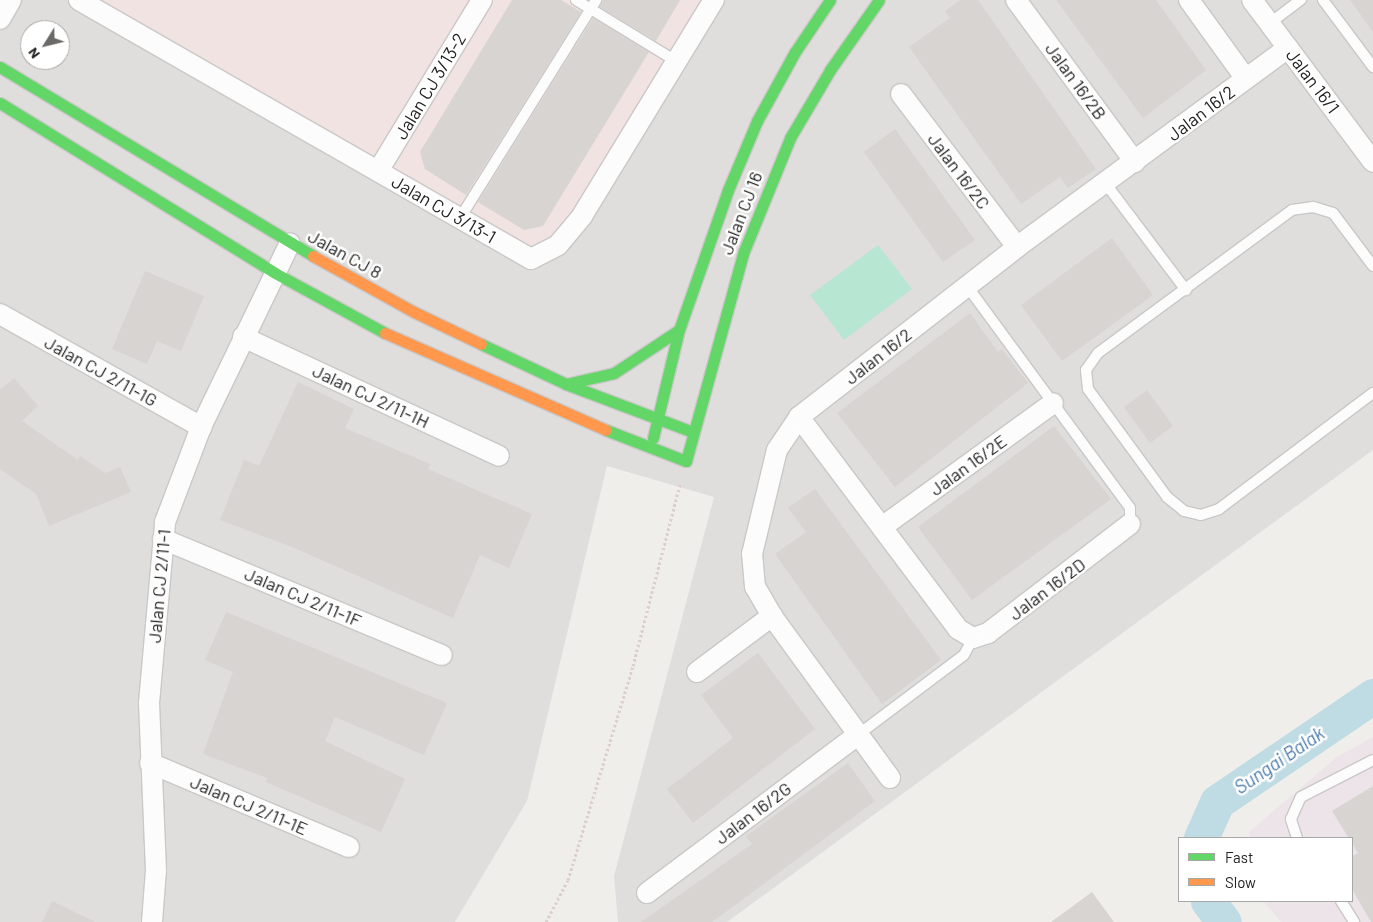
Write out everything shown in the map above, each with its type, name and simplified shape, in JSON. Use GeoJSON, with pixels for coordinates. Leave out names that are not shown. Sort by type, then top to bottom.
{"type":"FeatureCollection","features":[{"type":"Feature","properties":{"kind":"street","name":"Jalan CJ 3/13-1"},"geometry":{"type":"LineString","coordinates":[[78,0],[531,259],[558,244],[582,216],[714,0]]}},
{"type":"Feature","properties":{"kind":"street","name":"Jalan CJ 3/13-2"},"geometry":{"type":"LineString","coordinates":[[378,171],[481,0]]}},
{"type":"Feature","properties":{"kind":"street","name":"Jalan CJ 16"},"geometry":{"type":"LineString","coordinates":[[650,449],[680,330],[711,234],[757,121],[795,52],[830,0]]}},
{"type":"Feature","properties":{"kind":"street","name":"Jalan CJ 16"},"geometry":{"type":"LineString","coordinates":[[686,461],[744,251],[790,138],[830,70],[878,0]]}},
{"type":"Feature","properties":{"kind":"street","name":"Jalan 16/2B"},"geometry":{"type":"LineString","coordinates":[[1016,0],[1135,162]]}},
{"type":"Feature","properties":{"kind":"street"},"geometry":{"type":"LineString","coordinates":[[1189,0],[1246,79]]}},
{"type":"Feature","properties":{"kind":"street","name":"Jalan 16/1"},"geometry":{"type":"LineString","coordinates":[[1252,0],[1373,162]]}},
{"type":"Feature","properties":{"kind":"street","name":"Jalan 16/2"},"geometry":{"type":"LineString","coordinates":[[890,778],[772,616],[755,587],[752,554],[776,450],[800,417],[1017,247],[1106,184],[1288,48]]}},
{"type":"Feature","properties":{"kind":"street","name":"Jalan CJ 8"},"geometry":{"type":"LineString","coordinates":[[0,67],[290,243],[414,312],[566,384],[658,422],[693,432]]}},
{"type":"Feature","properties":{"kind":"street","name":"Jalan 16/2C"},"geometry":{"type":"LineString","coordinates":[[901,94],[1017,247]]}},
{"type":"Feature","properties":{"kind":"street"},"geometry":{"type":"LineString","coordinates":[[0,103],[275,273],[398,340],[650,449],[686,461]]}},
{"type":"Feature","properties":{"kind":"street","name":"Jalan CJ 2/11-1"},"geometry":{"type":"LineString","coordinates":[[152,922],[156,870],[150,763],[149,703],[165,522],[201,427],[243,336],[290,243]]}},
{"type":"Feature","properties":{"kind":"street","name":"Jalan CJ 2/11-1G"},"geometry":{"type":"LineString","coordinates":[[0,314],[201,427]]}},
{"type":"Feature","properties":{"kind":"street"},"geometry":{"type":"LineString","coordinates":[[566,384],[614,373],[680,330]]}},
{"type":"Feature","properties":{"kind":"street","name":"Jalan CJ 2/11-1H"},"geometry":{"type":"LineString","coordinates":[[243,336],[499,456]]}},
{"type":"Feature","properties":{"kind":"street","name":"Jalan 16/2E"},"geometry":{"type":"LineString","coordinates":[[882,527],[1054,403]]}},
{"type":"Feature","properties":{"kind":"street"},"geometry":{"type":"LineString","coordinates":[[800,417],[882,527],[966,634]]}},
{"type":"Feature","properties":{"kind":"street","name":"Jalan 16/2D"},"geometry":{"type":"LineString","coordinates":[[966,634],[988,633],[1130,524]]}},
{"type":"Feature","properties":{"kind":"street","name":"Jalan CJ 2/11-1F"},"geometry":{"type":"LineString","coordinates":[[163,539],[442,655]]}},
{"type":"Feature","properties":{"kind":"street"},"geometry":{"type":"LineString","coordinates":[[697,672],[772,616]]}},
{"type":"Feature","properties":{"kind":"street","name":"Jalan 16/2G"},"geometry":{"type":"LineString","coordinates":[[647,893],[859,734]]}},
{"type":"Feature","properties":{"kind":"street","name":"Jalan CJ 2/11-1E"},"geometry":{"type":"LineString","coordinates":[[150,763],[349,847]]}},
{"type":"Feature","properties":{"kind":"lane"},"geometry":{"type":"LineString","coordinates":[[576,0],[593,4],[676,61]]}},
{"type":"Feature","properties":{"kind":"lane"},"geometry":{"type":"LineString","coordinates":[[1270,23],[1301,0]]}},
{"type":"Feature","properties":{"kind":"lane"},"geometry":{"type":"LineString","coordinates":[[1323,0],[1373,67]]}},
{"type":"Feature","properties":{"kind":"lane"},"geometry":{"type":"LineString","coordinates":[[460,218],[593,4]]}},
{"type":"Feature","properties":{"kind":"lane"},"geometry":{"type":"LineString","coordinates":[[1106,184],[1186,290]]}},
{"type":"Feature","properties":{"kind":"lane"},"geometry":{"type":"LineString","coordinates":[[1373,266],[1333,213],[1313,207],[1292,210],[1186,290],[1098,353],[1086,370],[1088,389],[1167,497],[1184,512],[1201,515],[1220,509],[1373,393]]}},
{"type":"Feature","properties":{"kind":"lane"},"geometry":{"type":"LineString","coordinates":[[967,286],[1130,508],[1130,524]]}},
{"type":"Feature","properties":{"kind":"lane"},"geometry":{"type":"LineString","coordinates":[[859,734],[964,655],[966,634]]}},
{"type":"Feature","properties":{"kind":"lane"},"geometry":{"type":"LineString","coordinates":[[1297,837],[1291,819],[1301,797],[1373,760]]}},
{"type":"Feature","properties":{"kind":"lane"},"geometry":{"type":"LineString","coordinates":[[1342,902],[1354,922]]}},
{"type":"Feature","properties":{"kind":"path"},"geometry":{"type":"LineString","coordinates":[[546,922],[568,880],[633,666],[686,461]]}},
{"type":"Feature","properties":{"kind":"shaded area"},"geometry":{"type":"Polygon","coordinates":[[[0,0],[1373,0],[1373,450],[727,922],[618,922],[614,876],[714,497],[607,466],[527,801],[455,922],[0,922],[0,0]]]}},
{"type":"Feature","properties":{"kind":"shaded area"},"geometry":{"type":"Polygon","coordinates":[[[95,0],[706,0],[574,211],[553,238],[530,250],[95,0]]]}},
{"type":"Feature","properties":{"kind":"shaded area"},"geometry":{"type":"Polygon","coordinates":[[[1373,737],[1373,922],[1281,922],[1264,902],[1353,902],[1353,837],[1250,837],[1249,832],[1337,757],[1373,737]]]}},
{"type":"Feature","properties":{"kind":"green space"},"geometry":{"type":"Polygon","coordinates":[[[878,245],[912,289],[844,340],[810,295],[878,245]]]}},
{"type":"Feature","properties":{"kind":"building"},"geometry":{"type":"Polygon","coordinates":[[[512,0],[561,0],[581,12],[466,195],[425,169],[420,152],[512,0]]]}},
{"type":"Feature","properties":{"kind":"building"},"geometry":{"type":"Polygon","coordinates":[[[603,0],[680,0],[656,41],[600,7],[603,0]]]}},
{"type":"Feature","properties":{"kind":"building"},"geometry":{"type":"Polygon","coordinates":[[[960,0],[978,0],[1096,169],[1068,188],[1060,177],[1021,204],[909,47],[950,18],[945,11],[960,0]]]}},
{"type":"Feature","properties":{"kind":"building"},"geometry":{"type":"Polygon","coordinates":[[[1056,0],[1156,0],[1206,70],[1143,118],[1056,0]]]}},
{"type":"Feature","properties":{"kind":"building"},"geometry":{"type":"Polygon","coordinates":[[[1350,0],[1373,0],[1373,32],[1350,0]]]}},
{"type":"Feature","properties":{"kind":"building"},"geometry":{"type":"Polygon","coordinates":[[[593,18],[649,52],[543,226],[524,230],[478,202],[593,18]]]}},
{"type":"Feature","properties":{"kind":"building"},"geometry":{"type":"Polygon","coordinates":[[[895,129],[975,240],[943,262],[864,152],[895,129]]]}},
{"type":"Feature","properties":{"kind":"building"},"geometry":{"type":"Polygon","coordinates":[[[1112,238],[1153,295],[1062,361],[1021,305],[1112,238]]]}},
{"type":"Feature","properties":{"kind":"building"},"geometry":{"type":"Polygon","coordinates":[[[145,271],[204,296],[181,351],[157,341],[147,364],[112,349],[145,271]]]}},
{"type":"Feature","properties":{"kind":"building"},"geometry":{"type":"Polygon","coordinates":[[[970,313],[998,352],[1002,349],[1028,383],[895,487],[837,413],[970,313]]]}},
{"type":"Feature","properties":{"kind":"building"},"geometry":{"type":"Polygon","coordinates":[[[14,378],[38,406],[22,421],[78,460],[80,456],[105,473],[120,467],[131,492],[49,526],[36,494],[0,469],[0,390],[14,378]]]}},
{"type":"Feature","properties":{"kind":"building"},"geometry":{"type":"Polygon","coordinates":[[[298,382],[354,409],[345,428],[430,464],[428,469],[532,514],[509,568],[480,555],[453,618],[292,547],[220,520],[244,460],[259,466],[298,382]]]}},
{"type":"Feature","properties":{"kind":"building"},"geometry":{"type":"Polygon","coordinates":[[[1147,390],[1173,426],[1150,443],[1124,407],[1147,390]]]}},
{"type":"Feature","properties":{"kind":"building"},"geometry":{"type":"Polygon","coordinates":[[[1054,426],[1111,499],[972,600],[918,527],[1054,426]]]}},
{"type":"Feature","properties":{"kind":"building"},"geometry":{"type":"Polygon","coordinates":[[[815,489],[941,660],[882,704],[775,554],[806,532],[788,508],[815,489]]]}},
{"type":"Feature","properties":{"kind":"building"},"geometry":{"type":"Polygon","coordinates":[[[226,612],[447,703],[424,755],[335,717],[325,741],[405,779],[381,832],[266,782],[267,778],[203,754],[233,672],[205,660],[226,612]]]}},
{"type":"Feature","properties":{"kind":"building"},"geometry":{"type":"Polygon","coordinates":[[[758,653],[815,729],[693,823],[667,789],[733,738],[701,695],[758,653]]]}},
{"type":"Feature","properties":{"kind":"building"},"geometry":{"type":"Polygon","coordinates":[[[848,763],[875,801],[712,922],[641,922],[752,844],[746,836],[848,763]]]}},
{"type":"Feature","properties":{"kind":"building"},"geometry":{"type":"Polygon","coordinates":[[[1373,786],[1373,922],[1371,922],[1353,891],[1353,856],[1358,853],[1353,845],[1353,837],[1348,837],[1332,811],[1373,786]]]}},
{"type":"Feature","properties":{"kind":"building"},"geometry":{"type":"Polygon","coordinates":[[[1092,892],[1114,922],[1051,922],[1092,892]]]}},
{"type":"Feature","properties":{"kind":"building"},"geometry":{"type":"Polygon","coordinates":[[[52,901],[95,922],[42,922],[52,901]]]}},
{"type":"Feature","properties":{"kind":"waterway","name":"Sungai Balak"},"geometry":{"type":"LineString","coordinates":[[1201,837],[1217,802],[1373,696]]}},
{"type":"Feature","properties":{"kind":"waterway","name":"Sungai Balak"},"geometry":{"type":"LineString","coordinates":[[1209,902],[1224,922]]}},
{"type":"Feature","properties":{"kind":"traffic: fast"},"geometry":{"type":"LineString","coordinates":[[653,438],[679,330],[728,190],[757,121],[795,52],[830,0]]}},
{"type":"Feature","properties":{"kind":"traffic: fast"},"geometry":{"type":"LineString","coordinates":[[606,430],[686,461],[744,251],[790,138],[830,70],[879,0]]}},
{"type":"Feature","properties":{"kind":"traffic: fast"},"geometry":{"type":"LineString","coordinates":[[0,67],[313,256]]}},
{"type":"Feature","properties":{"kind":"traffic: fast"},"geometry":{"type":"LineString","coordinates":[[0,103],[275,273],[385,333]]}},
{"type":"Feature","properties":{"kind":"traffic: fast"},"geometry":{"type":"LineString","coordinates":[[566,384],[614,373],[679,330]]}},
{"type":"Feature","properties":{"kind":"traffic: fast"},"geometry":{"type":"LineString","coordinates":[[481,344],[566,384],[693,432]]}},
{"type":"Feature","properties":{"kind":"traffic: slow"},"geometry":{"type":"LineString","coordinates":[[313,256],[414,312],[481,344]]}},
{"type":"Feature","properties":{"kind":"traffic: slow"},"geometry":{"type":"LineString","coordinates":[[385,333],[606,430]]}}]}
